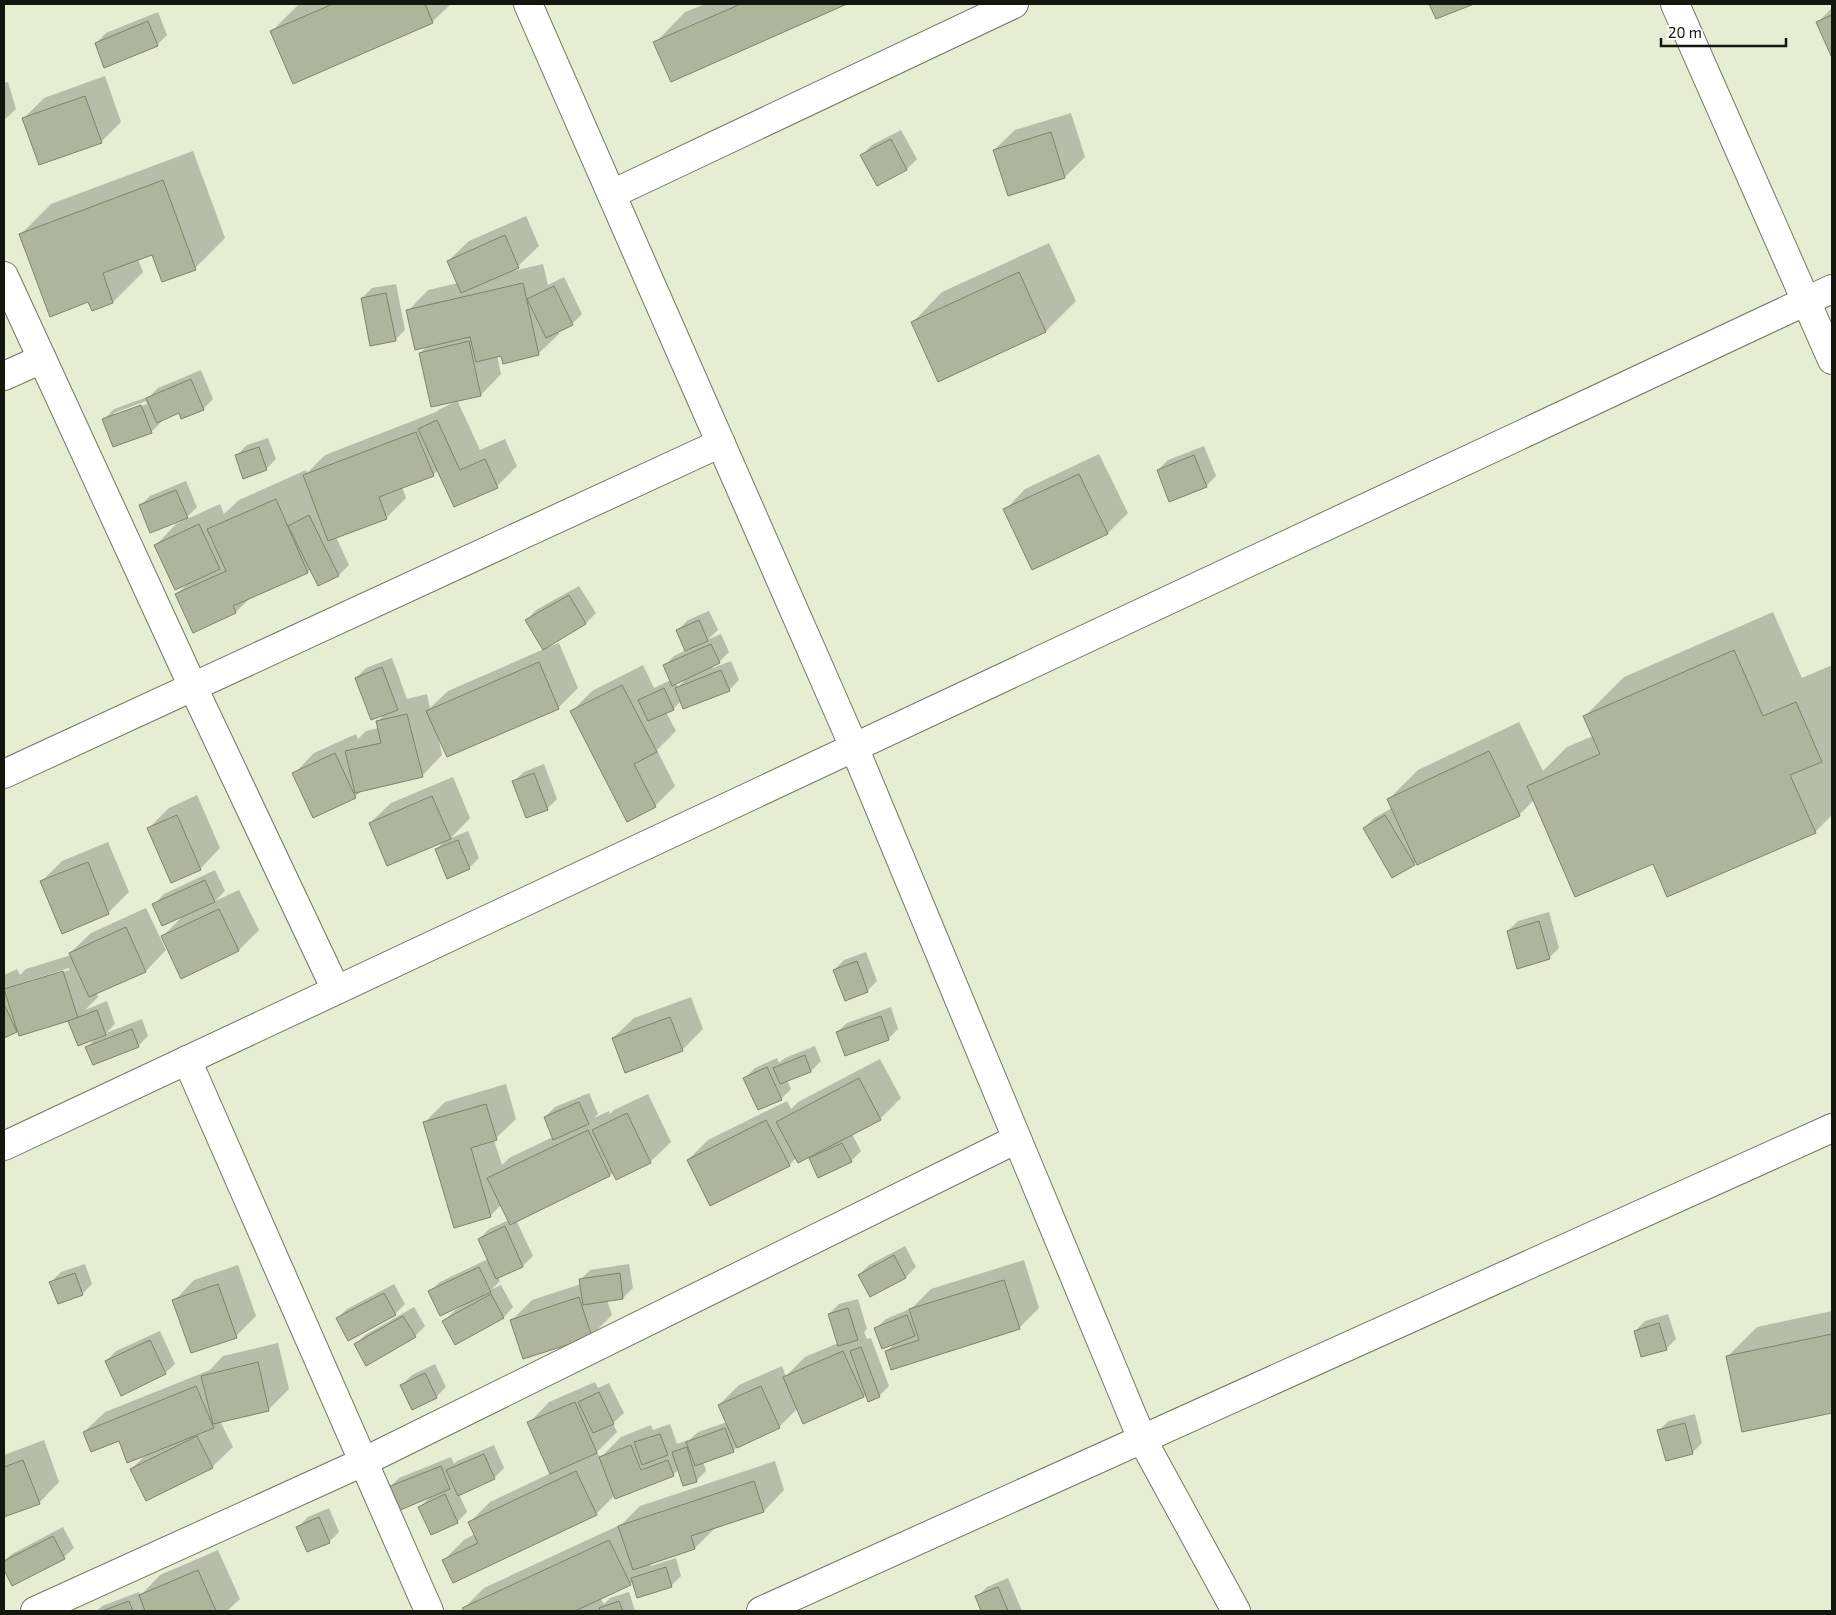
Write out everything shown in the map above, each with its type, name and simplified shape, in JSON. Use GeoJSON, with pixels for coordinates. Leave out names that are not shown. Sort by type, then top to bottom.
{"type":"FeatureCollection","features":[{"type":"Feature","properties":{"kind":"street"},"geometry":{"type":"LineString","coordinates":[[528,4],[854,747],[1142,1439],[1236,1611]]}},
{"type":"Feature","properties":{"kind":"street"},"geometry":{"type":"LineString","coordinates":[[612,194],[1014,4]]}},
{"type":"Feature","properties":{"kind":"street"},"geometry":{"type":"LineString","coordinates":[[1675,4],[1832,360]]}},
{"type":"Feature","properties":{"kind":"street"},"geometry":{"type":"LineString","coordinates":[[4,276],[193,687],[336,990]]}},
{"type":"Feature","properties":{"kind":"street"},"geometry":{"type":"LineString","coordinates":[[4,1146],[1832,288]]}},
{"type":"Feature","properties":{"kind":"street"},"geometry":{"type":"LineString","coordinates":[[4,376],[42,358]]}},
{"type":"Feature","properties":{"kind":"street"},"geometry":{"type":"LineString","coordinates":[[4,774],[721,443]]}},
{"type":"Feature","properties":{"kind":"street"},"geometry":{"type":"LineString","coordinates":[[187,1060],[429,1611]]}},
{"type":"Feature","properties":{"kind":"street"},"geometry":{"type":"LineString","coordinates":[[761,1611],[1832,1128]]}},
{"type":"Feature","properties":{"kind":"street"},"geometry":{"type":"LineString","coordinates":[[35,1611],[364,1462],[1017,1140]]}},
{"type":"Feature","properties":{"kind":"building"},"geometry":{"type":"Polygon","coordinates":[[[333,4],[425,4],[433,23],[293,84],[270,31],[333,4]]]}},
{"type":"Feature","properties":{"kind":"building"},"geometry":{"type":"Polygon","coordinates":[[[741,4],[847,4],[671,82],[653,42],[741,4]]]}},
{"type":"Feature","properties":{"kind":"building"},"geometry":{"type":"Polygon","coordinates":[[[1429,4],[1474,4],[1436,19],[1429,4]]]}},
{"type":"Feature","properties":{"kind":"building"},"geometry":{"type":"Polygon","coordinates":[[[1832,15],[1832,58],[1816,22],[1832,15]]]}},
{"type":"Feature","properties":{"kind":"building"},"geometry":{"type":"Polygon","coordinates":[[[148,21],[158,46],[104,68],[95,43],[148,21]]]}},
{"type":"Feature","properties":{"kind":"building"},"geometry":{"type":"Polygon","coordinates":[[[85,96],[102,143],[39,165],[22,118],[85,96]]]}},
{"type":"Feature","properties":{"kind":"building"},"geometry":{"type":"Polygon","coordinates":[[[1051,132],[1065,178],[1008,196],[993,150],[1051,132]]]}},
{"type":"Feature","properties":{"kind":"building"},"geometry":{"type":"Polygon","coordinates":[[[891,139],[907,170],[877,186],[860,155],[891,139]]]}},
{"type":"Feature","properties":{"kind":"building"},"geometry":{"type":"Polygon","coordinates":[[[163,180],[196,270],[162,282],[152,255],[103,273],[113,303],[92,311],[88,302],[50,317],[19,234],[163,180]]]}},
{"type":"Feature","properties":{"kind":"building"},"geometry":{"type":"Polygon","coordinates":[[[505,235],[519,268],[461,293],[447,261],[505,235]]]}},
{"type":"Feature","properties":{"kind":"building"},"geometry":{"type":"Polygon","coordinates":[[[1019,272],[1046,332],[938,382],[911,322],[1019,272]]]}},
{"type":"Feature","properties":{"kind":"building"},"geometry":{"type":"Polygon","coordinates":[[[523,283],[539,355],[503,364],[501,356],[476,362],[470,337],[415,350],[406,310],[523,283]]]}},
{"type":"Feature","properties":{"kind":"building"},"geometry":{"type":"Polygon","coordinates":[[[554,286],[573,325],[546,338],[527,299],[554,286]]]}},
{"type":"Feature","properties":{"kind":"building"},"geometry":{"type":"Polygon","coordinates":[[[386,293],[396,341],[370,346],[361,298],[386,293]]]}},
{"type":"Feature","properties":{"kind":"building"},"geometry":{"type":"Polygon","coordinates":[[[469,341],[481,396],[431,407],[419,353],[469,341]]]}},
{"type":"Feature","properties":{"kind":"building"},"geometry":{"type":"Polygon","coordinates":[[[191,379],[204,410],[181,419],[179,413],[157,423],[146,398],[191,379]]]}},
{"type":"Feature","properties":{"kind":"building"},"geometry":{"type":"Polygon","coordinates":[[[141,405],[152,433],[113,447],[102,419],[141,405]]]}},
{"type":"Feature","properties":{"kind":"building"},"geometry":{"type":"Polygon","coordinates":[[[437,420],[460,470],[485,459],[498,488],[454,507],[418,429],[437,420]]]}},
{"type":"Feature","properties":{"kind":"building"},"geometry":{"type":"Polygon","coordinates":[[[416,432],[434,476],[379,497],[387,519],[328,541],[303,475],[416,432]]]}},
{"type":"Feature","properties":{"kind":"building"},"geometry":{"type":"Polygon","coordinates":[[[259,447],[267,470],[243,479],[235,455],[259,447]]]}},
{"type":"Feature","properties":{"kind":"building"},"geometry":{"type":"Polygon","coordinates":[[[1194,455],[1207,487],[1169,502],[1157,470],[1194,455]]]}},
{"type":"Feature","properties":{"kind":"building"},"geometry":{"type":"Polygon","coordinates":[[[1079,474],[1108,534],[1032,570],[1003,509],[1079,474]]]}},
{"type":"Feature","properties":{"kind":"building"},"geometry":{"type":"Polygon","coordinates":[[[176,490],[188,518],[150,533],[139,505],[176,490]]]}},
{"type":"Feature","properties":{"kind":"building"},"geometry":{"type":"Polygon","coordinates":[[[276,499],[308,573],[233,606],[236,613],[193,633],[175,594],[226,571],[207,529],[276,499]]]}},
{"type":"Feature","properties":{"kind":"building"},"geometry":{"type":"Polygon","coordinates":[[[309,515],[339,576],[318,586],[288,526],[309,515]]]}},
{"type":"Feature","properties":{"kind":"building"},"geometry":{"type":"Polygon","coordinates":[[[199,524],[220,569],[175,590],[154,545],[199,524]]]}},
{"type":"Feature","properties":{"kind":"building"},"geometry":{"type":"Polygon","coordinates":[[[569,595],[586,624],[543,650],[525,620],[569,595]]]}},
{"type":"Feature","properties":{"kind":"building"},"geometry":{"type":"Polygon","coordinates":[[[699,620],[708,641],[685,651],[676,630],[699,620]]]}},
{"type":"Feature","properties":{"kind":"building"},"geometry":{"type":"Polygon","coordinates":[[[711,644],[720,663],[672,686],[663,665],[711,644]]]}},
{"type":"Feature","properties":{"kind":"building"},"geometry":{"type":"Polygon","coordinates":[[[1734,650],[1763,716],[1796,702],[1822,762],[1790,775],[1816,833],[1667,897],[1653,864],[1575,897],[1527,786],[1600,754],[1583,716],[1734,650]]]}},
{"type":"Feature","properties":{"kind":"building"},"geometry":{"type":"Polygon","coordinates":[[[539,662],[559,709],[447,757],[426,711],[539,662]]]}},
{"type":"Feature","properties":{"kind":"building"},"geometry":{"type":"Polygon","coordinates":[[[382,667],[398,710],[371,720],[355,678],[382,667]]]}},
{"type":"Feature","properties":{"kind":"building"},"geometry":{"type":"Polygon","coordinates":[[[721,670],[730,691],[683,709],[675,688],[721,670]]]}},
{"type":"Feature","properties":{"kind":"building"},"geometry":{"type":"Polygon","coordinates":[[[622,685],[657,752],[634,764],[656,807],[627,822],[570,711],[622,685]]]}},
{"type":"Feature","properties":{"kind":"building"},"geometry":{"type":"Polygon","coordinates":[[[664,688],[674,710],[648,721],[638,700],[664,688]]]}},
{"type":"Feature","properties":{"kind":"building"},"geometry":{"type":"Polygon","coordinates":[[[407,714],[423,777],[355,793],[345,751],[381,743],[376,721],[407,714]]]}},
{"type":"Feature","properties":{"kind":"building"},"geometry":{"type":"Polygon","coordinates":[[[1489,751],[1520,816],[1417,865],[1387,799],[1489,751]]]}},
{"type":"Feature","properties":{"kind":"building"},"geometry":{"type":"Polygon","coordinates":[[[335,753],[356,798],[313,818],[292,773],[335,753]]]}},
{"type":"Feature","properties":{"kind":"building"},"geometry":{"type":"Polygon","coordinates":[[[534,773],[548,810],[526,818],[512,781],[534,773]]]}},
{"type":"Feature","properties":{"kind":"building"},"geometry":{"type":"Polygon","coordinates":[[[432,796],[451,839],[387,866],[369,823],[432,796]]]}},
{"type":"Feature","properties":{"kind":"building"},"geometry":{"type":"Polygon","coordinates":[[[177,815],[201,870],[171,883],[147,828],[177,815]]]}},
{"type":"Feature","properties":{"kind":"building"},"geometry":{"type":"Polygon","coordinates":[[[1385,815],[1415,865],[1392,878],[1363,828],[1385,815]]]}},
{"type":"Feature","properties":{"kind":"building"},"geometry":{"type":"Polygon","coordinates":[[[458,840],[470,869],[447,879],[435,849],[458,840]]]}},
{"type":"Feature","properties":{"kind":"building"},"geometry":{"type":"Polygon","coordinates":[[[88,862],[109,914],[62,934],[40,881],[88,862]]]}},
{"type":"Feature","properties":{"kind":"building"},"geometry":{"type":"Polygon","coordinates":[[[205,880],[215,902],[162,926],[152,904],[205,880]]]}},
{"type":"Feature","properties":{"kind":"building"},"geometry":{"type":"Polygon","coordinates":[[[219,909],[239,951],[181,979],[161,936],[219,909]]]}},
{"type":"Feature","properties":{"kind":"building"},"geometry":{"type":"Polygon","coordinates":[[[1539,921],[1550,959],[1517,969],[1507,931],[1539,921]]]}},
{"type":"Feature","properties":{"kind":"building"},"geometry":{"type":"Polygon","coordinates":[[[126,927],[146,972],[89,997],[69,953],[126,927]]]}},
{"type":"Feature","properties":{"kind":"building"},"geometry":{"type":"Polygon","coordinates":[[[857,961],[868,992],[845,1001],[833,970],[857,961]]]}},
{"type":"Feature","properties":{"kind":"building"},"geometry":{"type":"Polygon","coordinates":[[[63,971],[78,1018],[19,1036],[4,989],[63,971]]]}},
{"type":"Feature","properties":{"kind":"building"},"geometry":{"type":"Polygon","coordinates":[[[4,1004],[17,1032],[4,1038],[4,1004]]]}},
{"type":"Feature","properties":{"kind":"building"},"geometry":{"type":"Polygon","coordinates":[[[97,1010],[106,1035],[78,1046],[68,1021],[97,1010]]]}},
{"type":"Feature","properties":{"kind":"building"},"geometry":{"type":"Polygon","coordinates":[[[881,1016],[889,1040],[845,1056],[836,1032],[881,1016]]]}},
{"type":"Feature","properties":{"kind":"building"},"geometry":{"type":"Polygon","coordinates":[[[670,1017],[683,1051],[625,1073],[612,1038],[670,1017]]]}},
{"type":"Feature","properties":{"kind":"building"},"geometry":{"type":"Polygon","coordinates":[[[132,1029],[139,1047],[93,1065],[85,1047],[132,1029]]]}},
{"type":"Feature","properties":{"kind":"building"},"geometry":{"type":"Polygon","coordinates":[[[805,1055],[811,1072],[780,1084],[773,1068],[805,1055]]]}},
{"type":"Feature","properties":{"kind":"building"},"geometry":{"type":"Polygon","coordinates":[[[767,1067],[782,1100],[758,1110],[743,1078],[767,1067]]]}},
{"type":"Feature","properties":{"kind":"building"},"geometry":{"type":"Polygon","coordinates":[[[859,1078],[881,1120],[798,1163],[776,1122],[859,1078]]]}},
{"type":"Feature","properties":{"kind":"building"},"geometry":{"type":"Polygon","coordinates":[[[579,1102],[589,1124],[553,1140],[544,1117],[579,1102]]]}},
{"type":"Feature","properties":{"kind":"building"},"geometry":{"type":"Polygon","coordinates":[[[486,1104],[497,1140],[471,1148],[491,1217],[454,1228],[423,1122],[486,1104]]]}},
{"type":"Feature","properties":{"kind":"building"},"geometry":{"type":"Polygon","coordinates":[[[627,1113],[651,1163],[616,1180],[592,1130],[627,1113]]]}},
{"type":"Feature","properties":{"kind":"building"},"geometry":{"type":"Polygon","coordinates":[[[766,1120],[790,1166],[710,1206],[687,1160],[766,1120]]]}},
{"type":"Feature","properties":{"kind":"building"},"geometry":{"type":"Polygon","coordinates":[[[588,1130],[610,1176],[510,1225],[487,1178],[588,1130]]]}},
{"type":"Feature","properties":{"kind":"building"},"geometry":{"type":"Polygon","coordinates":[[[842,1143],[852,1162],[818,1178],[809,1158],[842,1143]]]}},
{"type":"Feature","properties":{"kind":"building"},"geometry":{"type":"Polygon","coordinates":[[[505,1226],[523,1267],[496,1279],[478,1239],[505,1226]]]}},
{"type":"Feature","properties":{"kind":"building"},"geometry":{"type":"Polygon","coordinates":[[[894,1255],[906,1278],[870,1297],[858,1275],[894,1255]]]}},
{"type":"Feature","properties":{"kind":"building"},"geometry":{"type":"Polygon","coordinates":[[[479,1267],[491,1292],[440,1316],[428,1291],[479,1267]]]}},
{"type":"Feature","properties":{"kind":"building"},"geometry":{"type":"Polygon","coordinates":[[[75,1273],[83,1295],[58,1304],[49,1282],[75,1273]]]}},
{"type":"Feature","properties":{"kind":"building"},"geometry":{"type":"Polygon","coordinates":[[[620,1273],[623,1299],[583,1305],[579,1279],[620,1273]]]}},
{"type":"Feature","properties":{"kind":"building"},"geometry":{"type":"Polygon","coordinates":[[[1004,1280],[1020,1329],[891,1370],[885,1351],[919,1340],[909,1309],[1004,1280]]]}},
{"type":"Feature","properties":{"kind":"building"},"geometry":{"type":"Polygon","coordinates":[[[218,1284],[237,1338],[191,1353],[172,1300],[218,1284]]]}},
{"type":"Feature","properties":{"kind":"building"},"geometry":{"type":"Polygon","coordinates":[[[384,1293],[396,1315],[348,1341],[336,1318],[384,1293]]]}},
{"type":"Feature","properties":{"kind":"building"},"geometry":{"type":"Polygon","coordinates":[[[491,1294],[504,1318],[455,1345],[442,1321],[491,1294]]]}},
{"type":"Feature","properties":{"kind":"building"},"geometry":{"type":"Polygon","coordinates":[[[579,1297],[592,1337],[523,1359],[510,1320],[579,1297]]]}},
{"type":"Feature","properties":{"kind":"building"},"geometry":{"type":"Polygon","coordinates":[[[848,1308],[858,1340],[838,1346],[828,1314],[848,1308]]]}},
{"type":"Feature","properties":{"kind":"building"},"geometry":{"type":"Polygon","coordinates":[[[907,1315],[915,1336],[882,1349],[874,1328],[907,1315]]]}},
{"type":"Feature","properties":{"kind":"building"},"geometry":{"type":"Polygon","coordinates":[[[403,1316],[416,1337],[366,1366],[354,1344],[403,1316]]]}},
{"type":"Feature","properties":{"kind":"building"},"geometry":{"type":"Polygon","coordinates":[[[1659,1323],[1667,1350],[1641,1357],[1634,1331],[1659,1323]]]}},
{"type":"Feature","properties":{"kind":"building"},"geometry":{"type":"Polygon","coordinates":[[[1832,1334],[1832,1413],[1742,1432],[1726,1356],[1832,1334]]]}},
{"type":"Feature","properties":{"kind":"building"},"geometry":{"type":"Polygon","coordinates":[[[150,1340],[166,1374],[121,1396],[105,1361],[150,1340]]]}},
{"type":"Feature","properties":{"kind":"building"},"geometry":{"type":"Polygon","coordinates":[[[861,1347],[880,1397],[868,1402],[850,1351],[861,1347]]]}},
{"type":"Feature","properties":{"kind":"building"},"geometry":{"type":"Polygon","coordinates":[[[843,1351],[864,1397],[803,1424],[783,1377],[843,1351]]]}},
{"type":"Feature","properties":{"kind":"building"},"geometry":{"type":"Polygon","coordinates":[[[258,1362],[269,1411],[213,1424],[201,1376],[258,1362]]]}},
{"type":"Feature","properties":{"kind":"building"},"geometry":{"type":"Polygon","coordinates":[[[425,1373],[437,1398],[412,1410],[400,1385],[425,1373]]]}},
{"type":"Feature","properties":{"kind":"building"},"geometry":{"type":"Polygon","coordinates":[[[196,1386],[214,1428],[127,1463],[119,1441],[91,1452],[83,1432],[196,1386]]]}},
{"type":"Feature","properties":{"kind":"building"},"geometry":{"type":"Polygon","coordinates":[[[761,1386],[780,1428],[737,1448],[718,1405],[761,1386]]]}},
{"type":"Feature","properties":{"kind":"building"},"geometry":{"type":"Polygon","coordinates":[[[599,1392],[614,1424],[593,1433],[578,1402],[599,1392]]]}},
{"type":"Feature","properties":{"kind":"building"},"geometry":{"type":"Polygon","coordinates":[[[575,1402],[597,1453],[550,1474],[527,1422],[575,1402]]]}},
{"type":"Feature","properties":{"kind":"building"},"geometry":{"type":"Polygon","coordinates":[[[1685,1423],[1693,1454],[1666,1461],[1657,1430],[1685,1423]]]}},
{"type":"Feature","properties":{"kind":"building"},"geometry":{"type":"Polygon","coordinates":[[[725,1428],[734,1452],[695,1466],[686,1442],[725,1428]]]}},
{"type":"Feature","properties":{"kind":"building"},"geometry":{"type":"Polygon","coordinates":[[[660,1434],[668,1455],[642,1465],[634,1442],[660,1434]]]}},
{"type":"Feature","properties":{"kind":"building"},"geometry":{"type":"Polygon","coordinates":[[[197,1436],[213,1468],[146,1501],[130,1469],[197,1436]]]}},
{"type":"Feature","properties":{"kind":"building"},"geometry":{"type":"Polygon","coordinates":[[[631,1445],[641,1470],[668,1460],[674,1476],[615,1499],[599,1457],[631,1445]]]}},
{"type":"Feature","properties":{"kind":"building"},"geometry":{"type":"Polygon","coordinates":[[[687,1447],[697,1482],[683,1486],[672,1452],[687,1447]]]}},
{"type":"Feature","properties":{"kind":"building"},"geometry":{"type":"Polygon","coordinates":[[[484,1454],[495,1479],[458,1496],[446,1470],[484,1454]]]}},
{"type":"Feature","properties":{"kind":"building"},"geometry":{"type":"Polygon","coordinates":[[[23,1460],[40,1504],[4,1517],[4,1467],[23,1460]]]}},
{"type":"Feature","properties":{"kind":"building"},"geometry":{"type":"Polygon","coordinates":[[[441,1466],[450,1489],[398,1511],[388,1487],[441,1466]]]}},
{"type":"Feature","properties":{"kind":"building"},"geometry":{"type":"Polygon","coordinates":[[[576,1471],[597,1515],[453,1583],[442,1560],[478,1543],[468,1522],[576,1471]]]}},
{"type":"Feature","properties":{"kind":"building"},"geometry":{"type":"Polygon","coordinates":[[[754,1481],[764,1512],[691,1536],[695,1549],[633,1570],[618,1526],[754,1481]]]}},
{"type":"Feature","properties":{"kind":"building"},"geometry":{"type":"Polygon","coordinates":[[[445,1494],[458,1523],[431,1535],[418,1507],[445,1494]]]}},
{"type":"Feature","properties":{"kind":"building"},"geometry":{"type":"Polygon","coordinates":[[[319,1517],[330,1543],[307,1552],[296,1527],[319,1517]]]}},
{"type":"Feature","properties":{"kind":"building"},"geometry":{"type":"Polygon","coordinates":[[[53,1536],[65,1559],[12,1586],[4,1570],[4,1561],[53,1536]]]}},
{"type":"Feature","properties":{"kind":"building"},"geometry":{"type":"Polygon","coordinates":[[[609,1540],[631,1585],[575,1611],[464,1611],[462,1608],[609,1540]]]}},
{"type":"Feature","properties":{"kind":"building"},"geometry":{"type":"Polygon","coordinates":[[[666,1567],[672,1587],[637,1598],[631,1578],[666,1567]]]}},
{"type":"Feature","properties":{"kind":"building"},"geometry":{"type":"Polygon","coordinates":[[[198,1570],[216,1611],[145,1611],[139,1595],[198,1570]]]}},
{"type":"Feature","properties":{"kind":"building"},"geometry":{"type":"Polygon","coordinates":[[[998,1587],[1008,1611],[981,1611],[975,1596],[998,1587]]]}},
{"type":"Feature","properties":{"kind":"building"},"geometry":{"type":"Polygon","coordinates":[[[129,1601],[133,1611],[102,1611],[129,1601]]]}},
{"type":"Feature","properties":{"kind":"building"},"geometry":{"type":"Polygon","coordinates":[[[619,1601],[623,1611],[600,1611],[599,1608],[619,1601]]]}}]}
